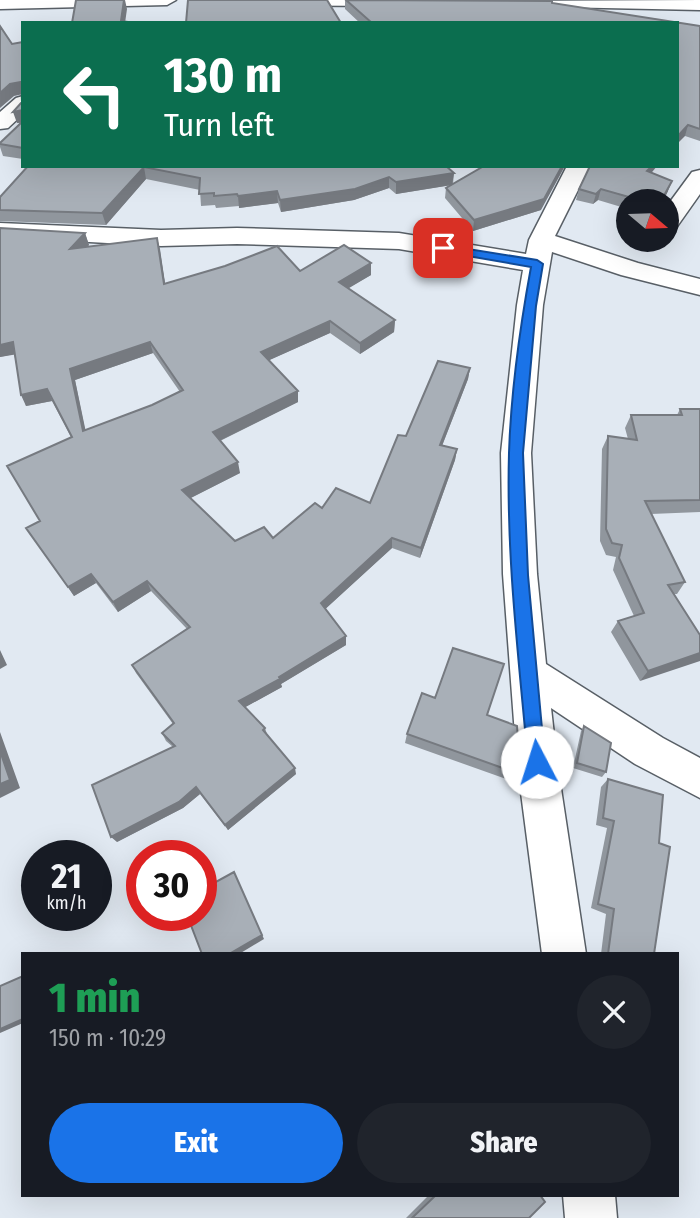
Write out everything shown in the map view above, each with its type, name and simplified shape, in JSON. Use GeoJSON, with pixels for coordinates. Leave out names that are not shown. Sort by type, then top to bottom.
{"type":"FeatureCollection","features":[{"type":"Feature","properties":{"kind":"street"},"geometry":{"type":"LineString","coordinates":[[0,3],[167,0]]}},
{"type":"Feature","properties":{"kind":"street"},"geometry":{"type":"LineString","coordinates":[[220,0],[413,0]]}},
{"type":"Feature","properties":{"kind":"street"},"geometry":{"type":"LineString","coordinates":[[481,1],[700,4]]}},
{"type":"Feature","properties":{"kind":"street"},"geometry":{"type":"LineString","coordinates":[[589,1],[594,21]]}},
{"type":"Feature","properties":{"kind":"street"},"geometry":{"type":"LineString","coordinates":[[48,2],[54,21]]}},
{"type":"Feature","properties":{"kind":"street"},"geometry":{"type":"LineString","coordinates":[[0,123],[21,104]]}},
{"type":"Feature","properties":{"kind":"street"},"geometry":{"type":"LineString","coordinates":[[564,952],[537,762],[528,672],[520,575],[516,453],[530,306],[539,252],[578,168]]}},
{"type":"Feature","properties":{"kind":"street"},"geometry":{"type":"LineString","coordinates":[[679,206],[700,177]]}},
{"type":"Feature","properties":{"kind":"street"},"geometry":{"type":"LineString","coordinates":[[0,230],[161,238],[237,236],[399,241],[539,252],[616,251]]}},
{"type":"Feature","properties":{"kind":"street"},"geometry":{"type":"LineString","coordinates":[[648,252],[700,287]]}},
{"type":"Feature","properties":{"kind":"street"},"geometry":{"type":"LineString","coordinates":[[528,672],[649,751],[700,779]]}},
{"type":"Feature","properties":{"kind":"street"},"geometry":{"type":"LineString","coordinates":[[589,1197],[591,1218]]}},
{"type":"Feature","properties":{"kind":"building"},"geometry":{"type":"Polygon","coordinates":[[[76,0],[124,0],[121,21],[72,21],[76,0]]]}},
{"type":"Feature","properties":{"kind":"building"},"geometry":{"type":"Polygon","coordinates":[[[188,0],[327,0],[340,21],[186,21],[188,0]]]}},
{"type":"Feature","properties":{"kind":"building"},"geometry":{"type":"Polygon","coordinates":[[[346,0],[552,1],[668,21],[370,21],[346,0]]]}},
{"type":"Feature","properties":{"kind":"building"},"geometry":{"type":"Polygon","coordinates":[[[679,23],[700,26],[700,129],[688,125],[679,135],[679,23]]]}},
{"type":"Feature","properties":{"kind":"building"},"geometry":{"type":"Polygon","coordinates":[[[0,26],[12,44],[21,42],[21,82],[10,84],[0,93],[0,26]]]}},
{"type":"Feature","properties":{"kind":"building"},"geometry":{"type":"Polygon","coordinates":[[[21,123],[21,148],[0,143],[21,123]]]}},
{"type":"Feature","properties":{"kind":"building"},"geometry":{"type":"Polygon","coordinates":[[[26,168],[143,168],[102,213],[0,210],[0,197],[26,168]]]}},
{"type":"Feature","properties":{"kind":"building"},"geometry":{"type":"Polygon","coordinates":[[[149,168],[448,168],[454,173],[396,182],[389,177],[355,189],[280,200],[277,191],[238,196],[199,194],[200,178],[149,168]]]}},
{"type":"Feature","properties":{"kind":"building"},"geometry":{"type":"Polygon","coordinates":[[[481,168],[561,168],[544,199],[474,220],[446,188],[481,168]]]}},
{"type":"Feature","properties":{"kind":"building"},"geometry":{"type":"Polygon","coordinates":[[[589,168],[650,168],[647,171],[672,181],[668,189],[616,189],[616,193],[601,189],[596,194],[579,189],[589,168]]]}},
{"type":"Feature","properties":{"kind":"building"},"geometry":{"type":"Polygon","coordinates":[[[0,228],[85,233],[70,249],[157,238],[164,284],[225,266],[277,246],[300,271],[344,245],[371,263],[339,282],[395,320],[360,343],[330,321],[261,352],[298,391],[213,432],[238,462],[182,490],[235,541],[264,527],[273,538],[315,503],[322,508],[336,488],[370,503],[398,435],[406,436],[438,361],[470,368],[440,445],[457,449],[421,548],[392,538],[321,603],[346,636],[279,677],[280,679],[239,701],[265,728],[263,730],[295,768],[225,825],[196,787],[179,802],[111,837],[92,785],[175,746],[162,733],[174,723],[132,665],[190,627],[147,581],[113,602],[91,574],[68,587],[26,528],[40,521],[7,466],[72,437],[47,389],[21,395],[13,342],[0,345],[0,228]],[[150,342],[70,369],[83,431],[152,405],[183,390],[150,342]]]}},
{"type":"Feature","properties":{"kind":"building"},"geometry":{"type":"Polygon","coordinates":[[[680,409],[700,409],[700,500],[645,501],[685,582],[668,585],[700,635],[700,653],[648,671],[618,621],[644,613],[619,558],[622,545],[612,543],[606,529],[608,436],[637,440],[631,415],[682,415],[680,409]]]}},
{"type":"Feature","properties":{"kind":"building"},"geometry":{"type":"Polygon","coordinates":[[[453,648],[504,664],[487,715],[517,726],[519,752],[514,772],[407,734],[422,693],[435,698],[453,648]]]}},
{"type":"Feature","properties":{"kind":"building"},"geometry":{"type":"Polygon","coordinates":[[[584,726],[611,743],[606,772],[577,763],[584,726]]]}},
{"type":"Feature","properties":{"kind":"building"},"geometry":{"type":"Polygon","coordinates":[[[0,751],[10,780],[0,784],[0,751]]]}},
{"type":"Feature","properties":{"kind":"building"},"geometry":{"type":"Polygon","coordinates":[[[608,779],[663,795],[659,843],[670,847],[654,952],[608,952],[614,909],[598,904],[614,821],[603,818],[608,779]]]}},
{"type":"Feature","properties":{"kind":"building"},"geometry":{"type":"Polygon","coordinates":[[[234,872],[262,935],[232,952],[201,952],[193,931],[217,931],[217,881],[234,872]]]}},
{"type":"Feature","properties":{"kind":"building"},"geometry":{"type":"Polygon","coordinates":[[[21,977],[21,1020],[0,1029],[0,986],[21,977]]]}},
{"type":"Feature","properties":{"kind":"building"},"geometry":{"type":"Polygon","coordinates":[[[434,1197],[541,1197],[545,1202],[529,1218],[412,1218],[434,1197]]]}},
{"type":"Feature","properties":{"kind":"route"},"geometry":{"type":"LineString","coordinates":[[443,248],[537,264],[530,306],[516,453],[520,575],[537,762]]}}]}
